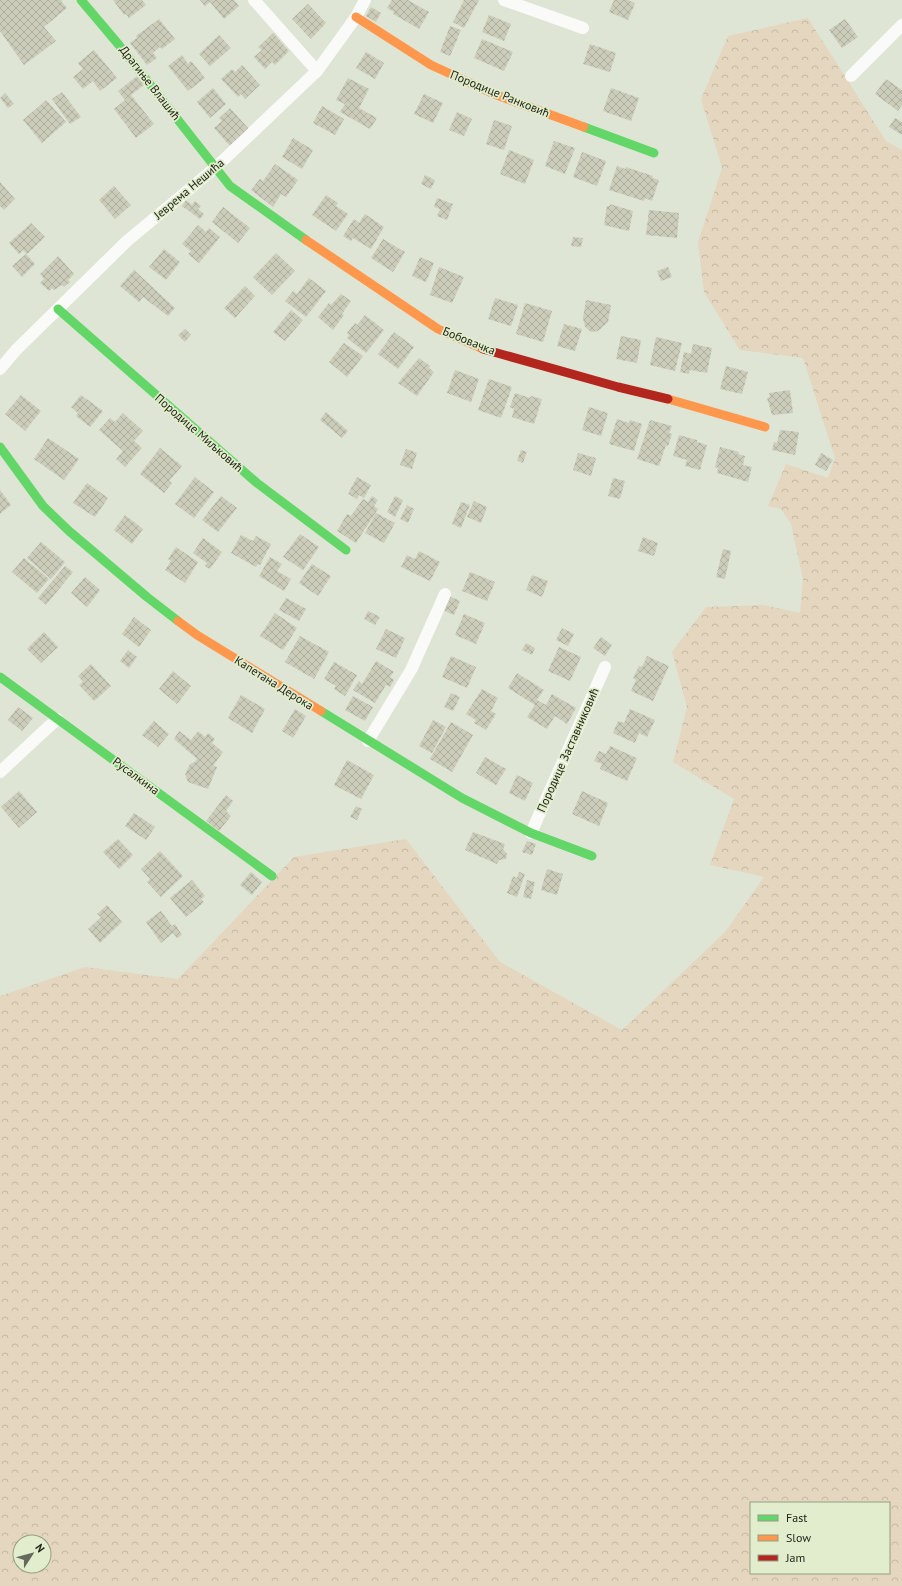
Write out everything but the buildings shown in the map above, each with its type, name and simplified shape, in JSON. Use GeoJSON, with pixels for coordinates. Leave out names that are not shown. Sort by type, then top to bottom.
{"type":"FeatureCollection","features":[{"type":"Feature","properties":{"kind":"street","name":"Драгиње Влашић"},"geometry":{"type":"LineString","coordinates":[[81,0],[216,167]]}},
{"type":"Feature","properties":{"kind":"street"},"geometry":{"type":"LineString","coordinates":[[254,0],[317,71]]}},
{"type":"Feature","properties":{"kind":"street","name":"Јеврема Нешића"},"geometry":{"type":"LineString","coordinates":[[0,369],[58,308],[128,241],[216,167],[317,71],[356,17],[365,0]]}},
{"type":"Feature","properties":{"kind":"street"},"geometry":{"type":"LineString","coordinates":[[504,0],[583,28]]}},
{"type":"Feature","properties":{"kind":"street","name":"Породице Ранковић"},"geometry":{"type":"LineString","coordinates":[[356,17],[431,65],[480,87],[654,153]]}},
{"type":"Feature","properties":{"kind":"street"},"geometry":{"type":"LineString","coordinates":[[851,76],[902,25]]}},
{"type":"Feature","properties":{"kind":"street","name":"Бобовачка"},"geometry":{"type":"LineString","coordinates":[[216,167],[230,186],[262,210],[418,316],[438,328],[479,348],[618,387],[691,404],[765,427]]}},
{"type":"Feature","properties":{"kind":"street","name":"Породице Миљковић"},"geometry":{"type":"LineString","coordinates":[[58,308],[257,483],[346,550]]}},
{"type":"Feature","properties":{"kind":"street","name":"Капетана Дерока"},"geometry":{"type":"LineString","coordinates":[[0,448],[44,506],[69,532],[147,597],[196,635],[462,798],[531,833],[592,856]]}},
{"type":"Feature","properties":{"kind":"street"},"geometry":{"type":"LineString","coordinates":[[368,741],[411,670],[445,594]]}},
{"type":"Feature","properties":{"kind":"street","name":"Породице Заставниковић"},"geometry":{"type":"LineString","coordinates":[[531,833],[605,667]]}},
{"type":"Feature","properties":{"kind":"street","name":"Русалкина"},"geometry":{"type":"LineString","coordinates":[[0,677],[272,876]]}},
{"type":"Feature","properties":{"kind":"street"},"geometry":{"type":"LineString","coordinates":[[0,772],[58,719]]}},
{"type":"Feature","properties":{"kind":"green space"},"geometry":{"type":"Polygon","coordinates":[[[808,18],[886,141],[902,150],[902,1586],[0,1586],[0,996],[85,967],[178,979],[294,857],[406,839],[500,962],[622,1030],[725,932],[764,877],[710,865],[734,799],[673,762],[687,707],[672,652],[706,607],[764,605],[800,613],[803,579],[791,524],[781,509],[768,506],[786,464],[828,478],[835,458],[803,358],[740,350],[704,292],[698,242],[722,168],[701,99],[728,36],[808,18]]]}},
{"type":"Feature","properties":{"kind":"traffic: fast"},"geometry":{"type":"LineString","coordinates":[[81,0],[119,45],[230,186],[306,240]]}},
{"type":"Feature","properties":{"kind":"traffic: fast"},"geometry":{"type":"LineString","coordinates":[[584,127],[654,153]]}},
{"type":"Feature","properties":{"kind":"traffic: fast"},"geometry":{"type":"LineString","coordinates":[[58,309],[257,483],[346,550]]}},
{"type":"Feature","properties":{"kind":"traffic: fast"},"geometry":{"type":"LineString","coordinates":[[0,447],[43,506],[69,531],[147,597],[178,621]]}},
{"type":"Feature","properties":{"kind":"traffic: fast"},"geometry":{"type":"LineString","coordinates":[[0,677],[272,876]]}},
{"type":"Feature","properties":{"kind":"traffic: fast"},"geometry":{"type":"LineString","coordinates":[[321,711],[462,798],[531,833],[592,856]]}},
{"type":"Feature","properties":{"kind":"traffic: slow"},"geometry":{"type":"LineString","coordinates":[[356,17],[431,65],[494,94],[584,127]]}},
{"type":"Feature","properties":{"kind":"traffic: slow"},"geometry":{"type":"LineString","coordinates":[[306,240],[438,329],[483,349]]}},
{"type":"Feature","properties":{"kind":"traffic: slow"},"geometry":{"type":"LineString","coordinates":[[668,399],[765,427]]}},
{"type":"Feature","properties":{"kind":"traffic: slow"},"geometry":{"type":"LineString","coordinates":[[178,621],[197,635],[321,711]]}},
{"type":"Feature","properties":{"kind":"traffic: jam"},"geometry":{"type":"LineString","coordinates":[[483,349],[618,387],[668,399]]}}]}
